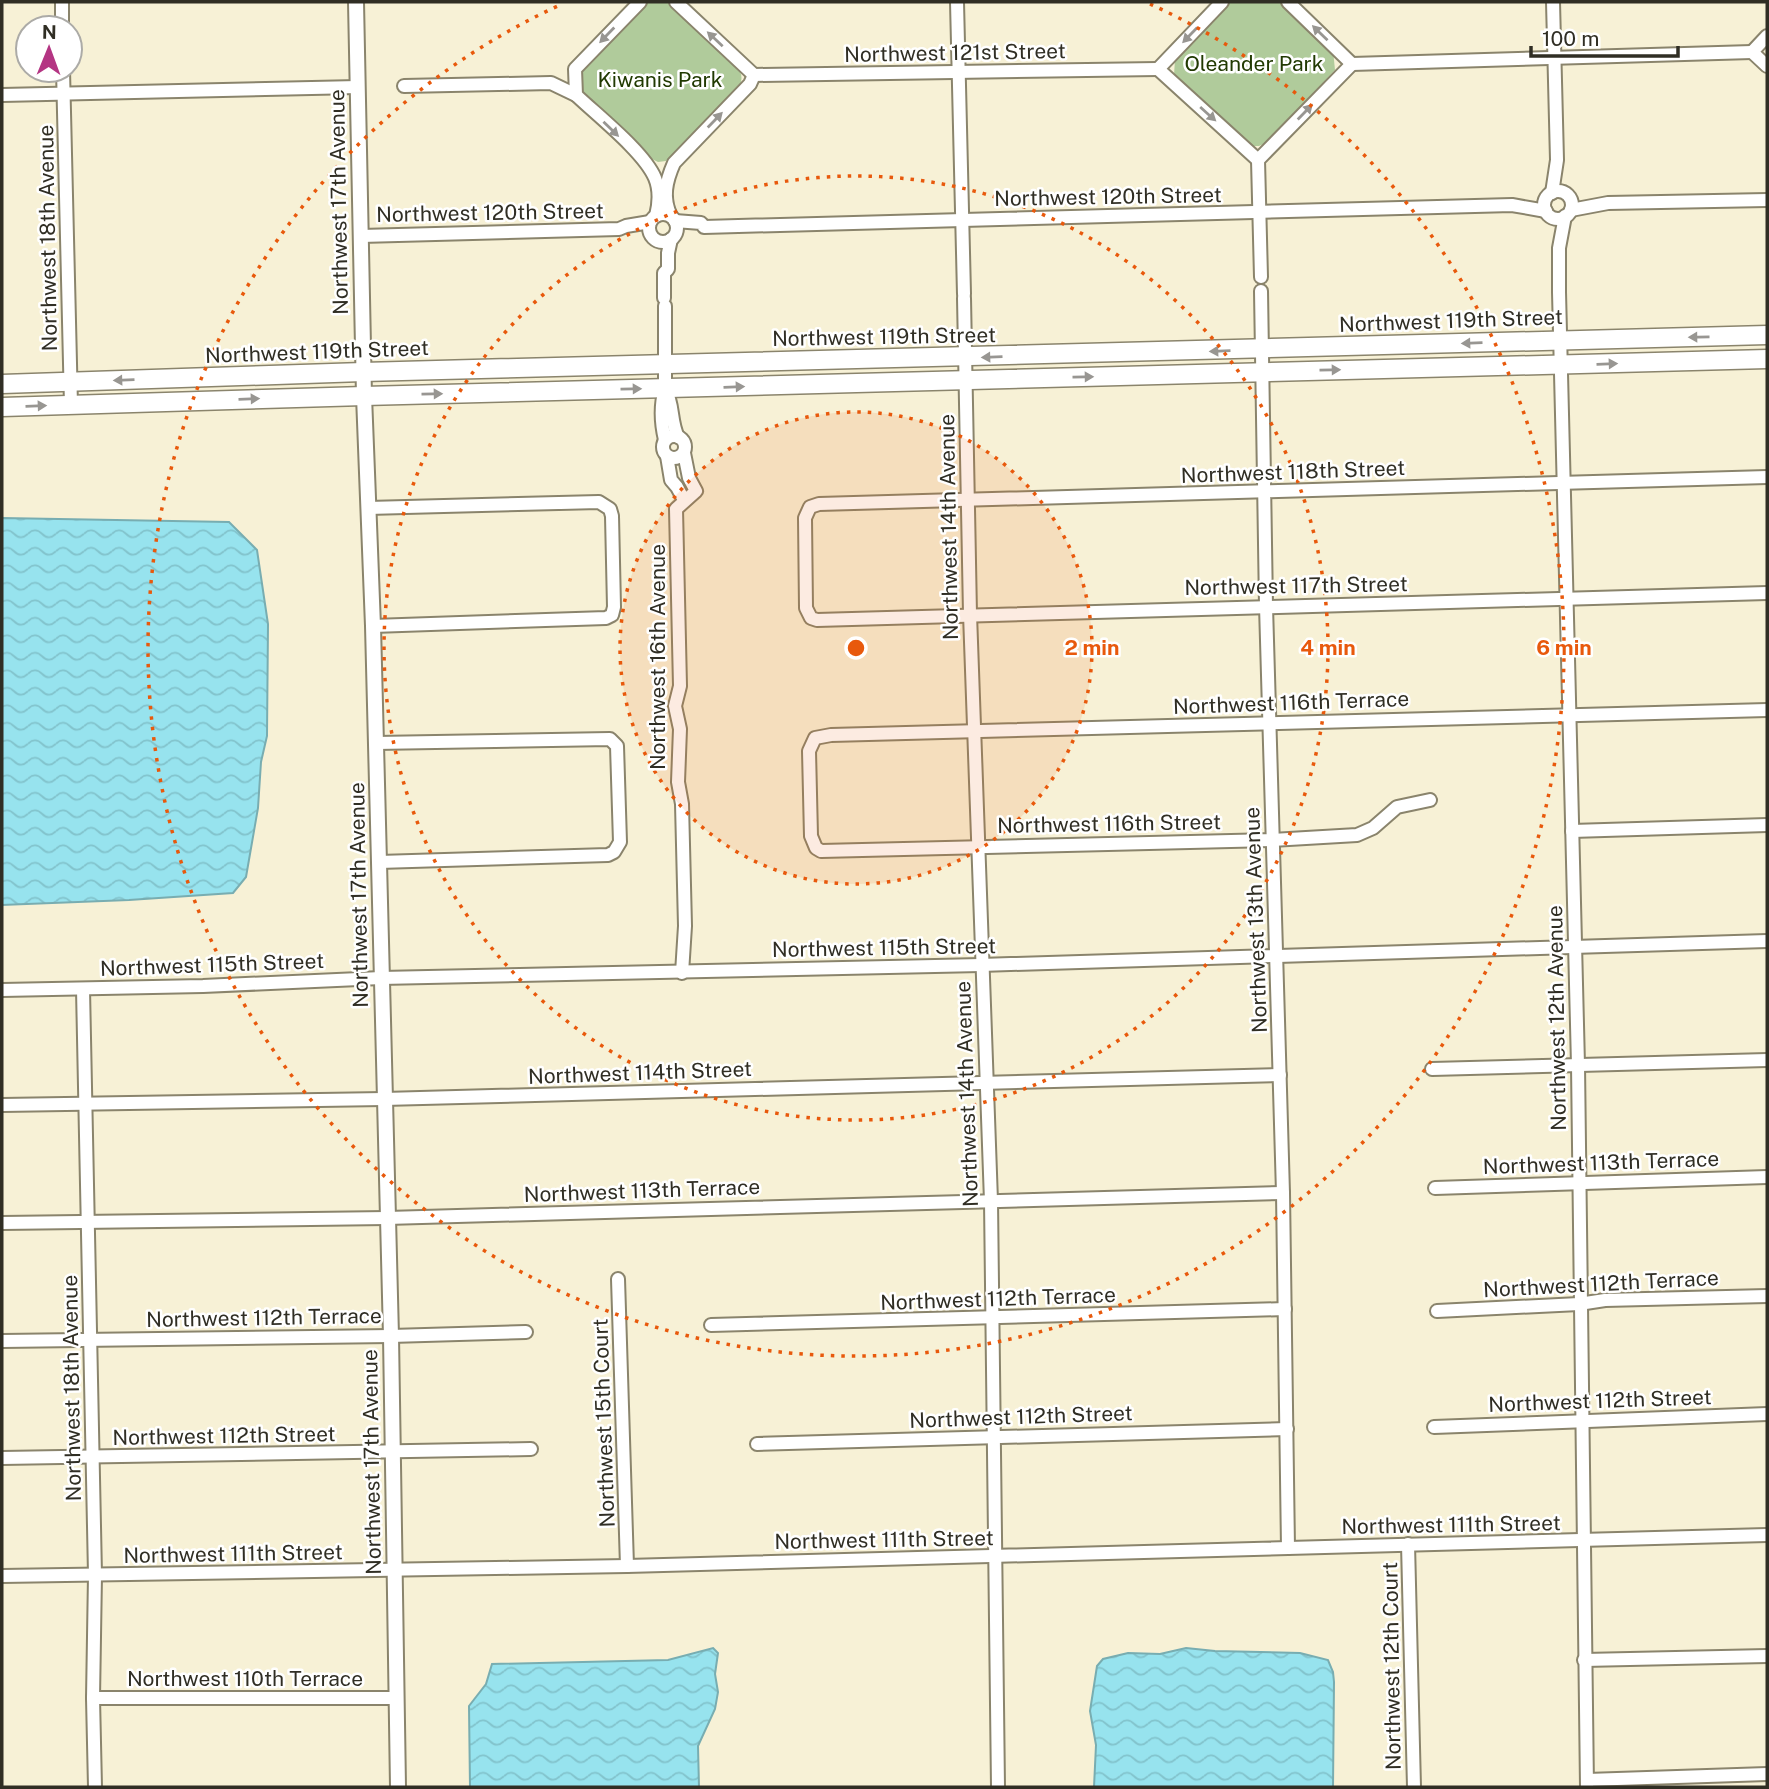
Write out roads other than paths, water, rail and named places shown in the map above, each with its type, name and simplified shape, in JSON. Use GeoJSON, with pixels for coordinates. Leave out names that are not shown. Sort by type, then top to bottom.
{"type":"FeatureCollection","features":[{"type":"Feature","properties":{"kind":"highway","name":"Northwest 119th Street"},"geometry":{"type":"LineString","coordinates":[[2,384],[1767,335]]}},
{"type":"Feature","properties":{"kind":"highway"},"geometry":{"type":"LineString","coordinates":[[2,407],[1767,359]]}},
{"type":"Feature","properties":{"kind":"main road","name":"Northwest 17th Avenue"},"geometry":{"type":"LineString","coordinates":[[356,2],[363,372],[373,626],[391,1336],[398,1787]]}},
{"type":"Feature","properties":{"kind":"street"},"geometry":{"type":"LineString","coordinates":[[551,83],[575,69],[640,2]]}},
{"type":"Feature","properties":{"kind":"street"},"geometry":{"type":"LineString","coordinates":[[404,86],[551,83],[576,95],[646,162],[657,186],[659,202],[649,228],[664,273],[668,270],[668,250],[677,229],[666,204],[668,176],[674,163],[750,85],[754,75],[676,2]]}},
{"type":"Feature","properties":{"kind":"street","name":"Northwest 14th Avenue"},"geometry":{"type":"LineString","coordinates":[[957,2],[970,614],[991,1201],[998,1787]]}},
{"type":"Feature","properties":{"kind":"street"},"geometry":{"type":"LineString","coordinates":[[1222,2],[1158,69],[1258,160]]}},
{"type":"Feature","properties":{"kind":"street"},"geometry":{"type":"LineString","coordinates":[[1288,2],[1352,64]]}},
{"type":"Feature","properties":{"kind":"street","name":"Northwest 12th Avenue"},"geometry":{"type":"LineString","coordinates":[[1553,2],[1578,1065],[1587,1784]]}},
{"type":"Feature","properties":{"kind":"street"},"geometry":{"type":"LineString","coordinates":[[1752,52],[1767,36]]}},
{"type":"Feature","properties":{"kind":"street"},"geometry":{"type":"LineString","coordinates":[[1261,278],[1258,160],[1352,64],[1752,52],[1767,66]]}},
{"type":"Feature","properties":{"kind":"street"},"geometry":{"type":"LineString","coordinates":[[575,69],[576,95]]}},
{"type":"Feature","properties":{"kind":"street","name":"Northwest 121st Street"},"geometry":{"type":"LineString","coordinates":[[754,75],[1158,69]]}},
{"type":"Feature","properties":{"kind":"street","name":"Northwest 18th Avenue"},"geometry":{"type":"LineString","coordinates":[[64,84],[71,405]]}},
{"type":"Feature","properties":{"kind":"street"},"geometry":{"type":"LineString","coordinates":[[2,95],[358,87]]}},
{"type":"Feature","properties":{"kind":"street"},"geometry":{"type":"LineString","coordinates":[[646,162],[658,166],[674,163]]}},
{"type":"Feature","properties":{"kind":"street","name":"Northwest 120th Street"},"geometry":{"type":"LineString","coordinates":[[619,229],[624,233],[664,242],[673,237],[701,231],[704,227],[1767,200]]}},
{"type":"Feature","properties":{"kind":"street","name":"Northwest 120th Street"},"geometry":{"type":"LineString","coordinates":[[361,236],[619,229],[664,214],[701,223],[704,227]]}},
{"type":"Feature","properties":{"kind":"street","name":"Northwest 16th Avenue"},"geometry":{"type":"LineString","coordinates":[[664,273],[663,450],[673,482],[670,490],[680,505],[680,686],[675,706],[680,729],[678,782],[682,804],[685,926],[682,973]]}},
{"type":"Feature","properties":{"kind":"street","name":"Northwest 13th Avenue"},"geometry":{"type":"LineString","coordinates":[[1261,291],[1265,606],[1283,1193],[1288,1548]]}},
{"type":"Feature","properties":{"kind":"street","name":"Northwest 16th Avenue"},"geometry":{"type":"LineString","coordinates":[[665,388],[671,399],[671,417],[678,437],[684,442],[689,478],[696,491],[680,505]]}},
{"type":"Feature","properties":{"kind":"street"},"geometry":{"type":"LineString","coordinates":[[665,440],[671,436],[678,437]]}},
{"type":"Feature","properties":{"kind":"street"},"geometry":{"type":"LineString","coordinates":[[667,456],[678,458],[684,453]]}},
{"type":"Feature","properties":{"kind":"street","name":"Northwest 118th Street"},"geometry":{"type":"LineString","coordinates":[[826,619],[811,618],[806,608],[805,518],[810,507],[819,504],[1767,477]]}},
{"type":"Feature","properties":{"kind":"street"},"geometry":{"type":"LineString","coordinates":[[673,482],[689,478]]}},
{"type":"Feature","properties":{"kind":"street"},"geometry":{"type":"LineString","coordinates":[[368,508],[599,502],[610,509],[612,516],[612,615],[599,620],[373,626]]}},
{"type":"Feature","properties":{"kind":"street","name":"Northwest 117th Street"},"geometry":{"type":"LineString","coordinates":[[826,619],[1767,593]]}},
{"type":"Feature","properties":{"kind":"street","name":"Northwest 116th Terrace"},"geometry":{"type":"LineString","coordinates":[[821,851],[816,848],[811,836],[809,751],[816,738],[831,735],[1767,710]]}},
{"type":"Feature","properties":{"kind":"street"},"geometry":{"type":"LineString","coordinates":[[376,743],[604,738],[614,741],[617,746],[621,842],[614,852],[608,855],[379,862]]}},
{"type":"Feature","properties":{"kind":"street","name":"Northwest 116th Street"},"geometry":{"type":"LineString","coordinates":[[821,851],[1272,840],[1357,835],[1373,828],[1396,807],[1430,800]]}},
{"type":"Feature","properties":{"kind":"street"},"geometry":{"type":"LineString","coordinates":[[1572,831],[1767,825]]}},
{"type":"Feature","properties":{"kind":"street","name":"Northwest 115th Street"},"geometry":{"type":"LineString","coordinates":[[2,990],[381,978],[1277,957],[1767,941]]}},
{"type":"Feature","properties":{"kind":"street","name":"Northwest 18th Avenue"},"geometry":{"type":"LineString","coordinates":[[83,989],[96,1575],[93,1698],[95,1787]]}},
{"type":"Feature","properties":{"kind":"street"},"geometry":{"type":"LineString","coordinates":[[1432,1069],[1767,1060]]}},
{"type":"Feature","properties":{"kind":"street","name":"Northwest 114th Street"},"geometry":{"type":"LineString","coordinates":[[2,1105],[384,1099],[1280,1075]]}},
{"type":"Feature","properties":{"kind":"street","name":"Northwest 113th Terrace"},"geometry":{"type":"LineString","coordinates":[[1435,1188],[1767,1178]]}},
{"type":"Feature","properties":{"kind":"street","name":"Northwest 113th Terrace"},"geometry":{"type":"LineString","coordinates":[[2,1223],[387,1218],[1283,1193]]}},
{"type":"Feature","properties":{"kind":"street","name":"Northwest 15th Court"},"geometry":{"type":"LineString","coordinates":[[618,1279],[627,1566]]}},
{"type":"Feature","properties":{"kind":"street","name":"Northwest 112th Terrace"},"geometry":{"type":"LineString","coordinates":[[1437,1311],[1579,1304],[1605,1300],[1767,1296]]}},
{"type":"Feature","properties":{"kind":"street","name":"Northwest 112th Terrace"},"geometry":{"type":"LineString","coordinates":[[711,1325],[1285,1310]]}},
{"type":"Feature","properties":{"kind":"street","name":"Northwest 112th Terrace"},"geometry":{"type":"LineString","coordinates":[[2,1340],[526,1332]]}},
{"type":"Feature","properties":{"kind":"street","name":"Northwest 112th Street"},"geometry":{"type":"LineString","coordinates":[[1434,1427],[1767,1414]]}},
{"type":"Feature","properties":{"kind":"street","name":"Northwest 112th Street"},"geometry":{"type":"LineString","coordinates":[[757,1444],[1287,1429]]}},
{"type":"Feature","properties":{"kind":"street","name":"Northwest 112th Street"},"geometry":{"type":"LineString","coordinates":[[2,1458],[531,1449]]}},
{"type":"Feature","properties":{"kind":"street","name":"Northwest 111th Street"},"geometry":{"type":"LineString","coordinates":[[2,1576],[627,1566],[1767,1535]]}},
{"type":"Feature","properties":{"kind":"street","name":"Northwest 12th Court"},"geometry":{"type":"LineString","coordinates":[[1408,1544],[1414,1787]]}},
{"type":"Feature","properties":{"kind":"street"},"geometry":{"type":"LineString","coordinates":[[1584,1660],[1767,1656]]}},
{"type":"Feature","properties":{"kind":"street","name":"Northwest 110th Terrace"},"geometry":{"type":"LineString","coordinates":[[93,1698],[397,1698]]}},
{"type":"Feature","properties":{"kind":"street"},"geometry":{"type":"LineString","coordinates":[[1587,1784],[1767,1774]]}},
{"type":"Feature","properties":{"kind":"water"},"geometry":{"type":"Polygon","coordinates":[[[2,518],[229,522],[257,550],[268,624],[267,736],[261,762],[258,808],[246,877],[233,893],[2,905],[2,518]]]}},
{"type":"Feature","properties":{"kind":"water"},"geometry":{"type":"Polygon","coordinates":[[[713,1648],[718,1653],[715,1674],[718,1692],[715,1709],[698,1746],[699,1787],[470,1787],[469,1706],[486,1684],[492,1664],[668,1660],[713,1648]]]}},
{"type":"Feature","properties":{"kind":"water"},"geometry":{"type":"Polygon","coordinates":[[[1186,1648],[1300,1653],[1328,1660],[1334,1682],[1333,1787],[1094,1787],[1096,1745],[1090,1711],[1097,1666],[1103,1659],[1128,1653],[1160,1654],[1186,1648]]]}},
{"type":"Feature","properties":{"kind":"park label","name":"Oleander Park"},"geometry":{"type":"Point","coordinates":[1254,64]}},
{"type":"Feature","properties":{"kind":"park label","name":"Kiwanis Park"},"geometry":{"type":"Point","coordinates":[660,80]}}]}
